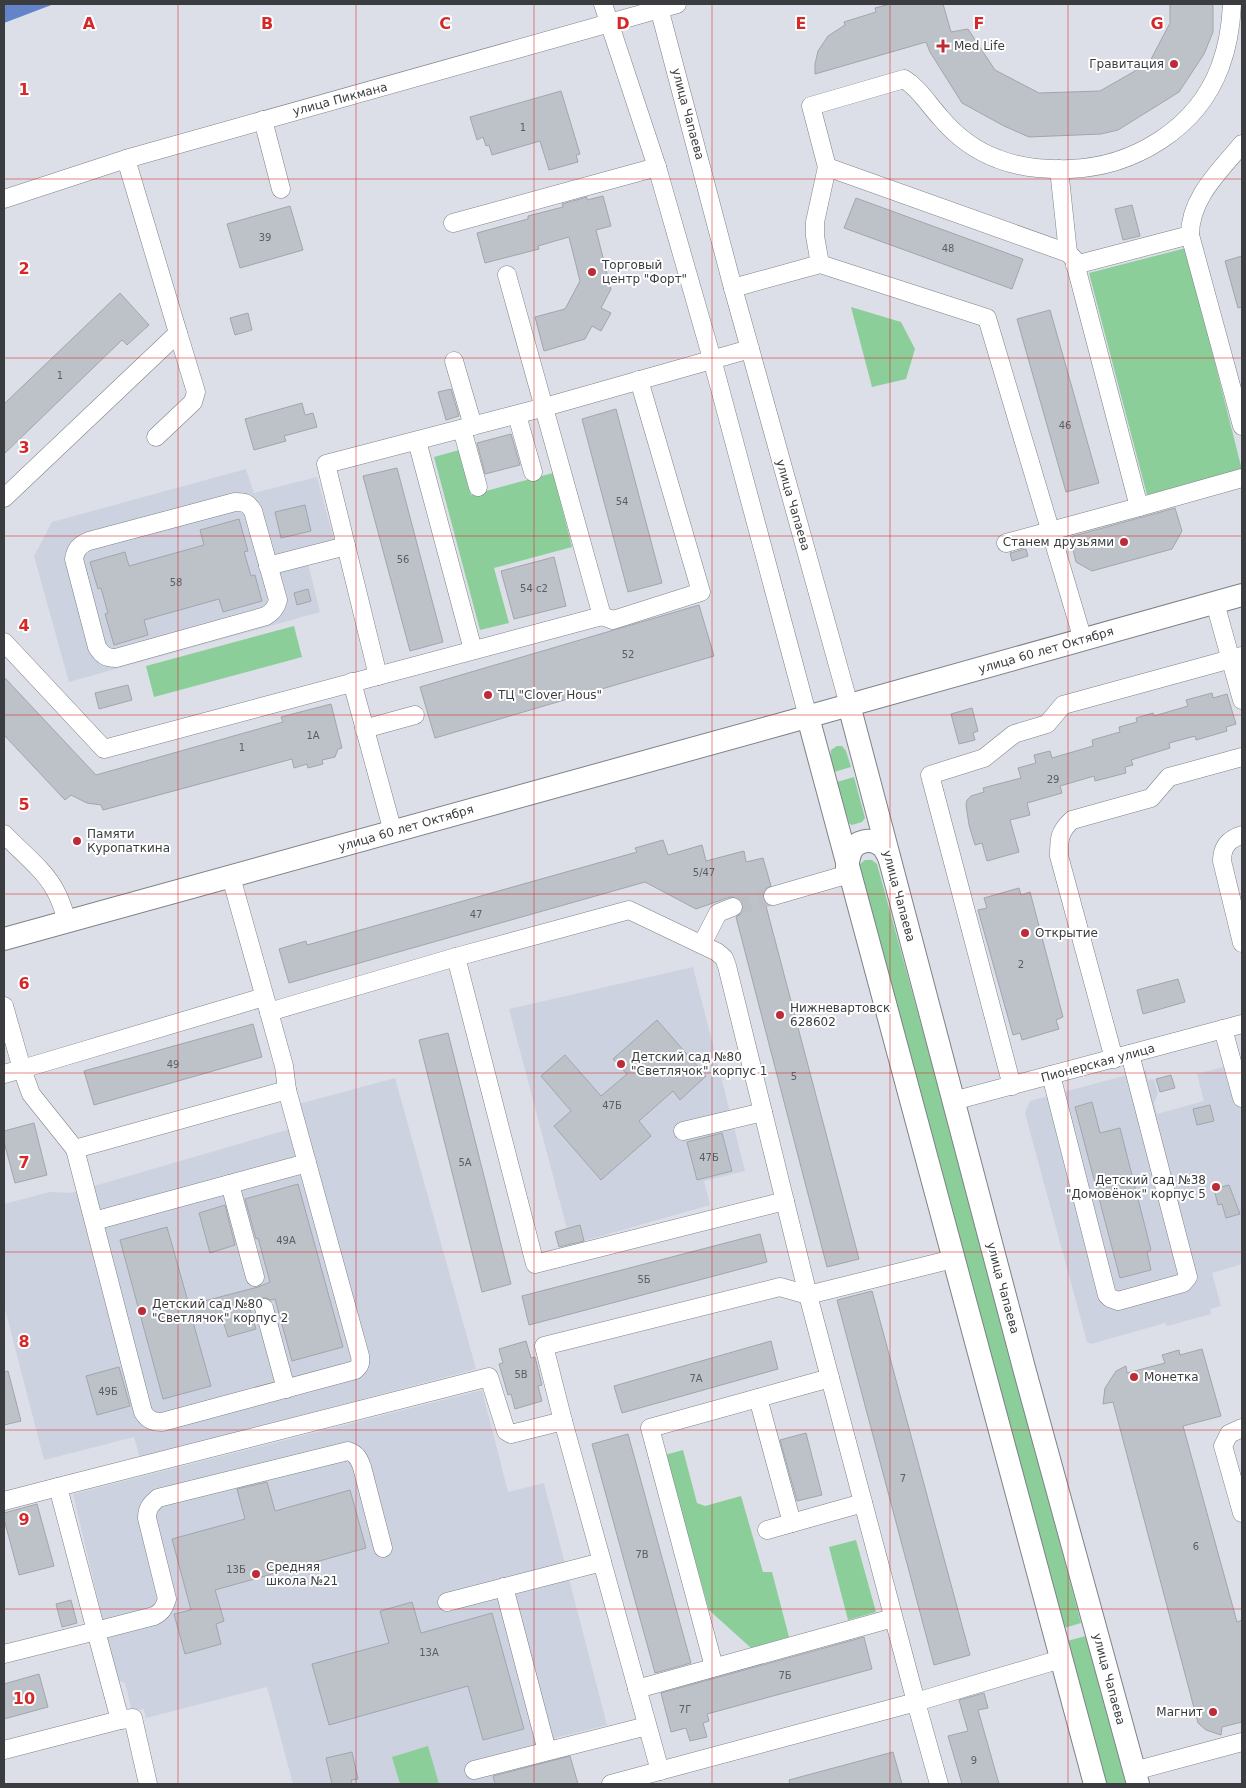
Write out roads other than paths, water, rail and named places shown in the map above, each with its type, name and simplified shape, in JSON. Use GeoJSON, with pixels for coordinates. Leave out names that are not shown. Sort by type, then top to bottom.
{"type":"FeatureCollection","features":[{"type":"Feature","properties":{"kind":"main road","name":"улица 60 лет Октября"},"geometry":{"type":"LineString","coordinates":[[4,939],[1242,595]]}},
{"type":"Feature","properties":{"kind":"main road","name":"улица Чапаева"},"geometry":{"type":"LineString","coordinates":[[849,705],[953,1101],[1136,1777]]}},
{"type":"Feature","properties":{"kind":"main road"},"geometry":{"type":"LineString","coordinates":[[808,717],[1095,1784]]}},
{"type":"Feature","properties":{"kind":"main road"},"geometry":{"type":"LineString","coordinates":[[848,871],[852,850],[862,842],[879,843],[884,847],[889,856]]}},
{"type":"Feature","properties":{"kind":"street"},"geometry":{"type":"LineString","coordinates":[[603,4],[656,167],[712,359],[808,717]]}},
{"type":"Feature","properties":{"kind":"street","name":"улица Пикмана"},"geometry":{"type":"LineString","coordinates":[[4,199],[126,159],[609,24],[659,6],[677,4]]}},
{"type":"Feature","properties":{"kind":"street"},"geometry":{"type":"LineString","coordinates":[[820,264],[815,236],[815,222],[826,167],[811,106],[904,79],[912,84],[941,119],[956,133],[974,147],[997,159],[1018,166],[1040,169],[1096,167],[1135,155],[1156,144],[1194,112],[1209,91],[1220,68],[1228,41],[1232,4]]}},
{"type":"Feature","properties":{"kind":"street","name":"улица Чапаева"},"geometry":{"type":"LineString","coordinates":[[659,6],[733,288],[849,705]]}},
{"type":"Feature","properties":{"kind":"street"},"geometry":{"type":"LineString","coordinates":[[263,120],[281,189]]}},
{"type":"Feature","properties":{"kind":"street"},"geometry":{"type":"LineString","coordinates":[[1242,144],[1200,196],[1194,207],[1190,222],[1190,236],[1242,426]]}},
{"type":"Feature","properties":{"kind":"street"},"geometry":{"type":"LineString","coordinates":[[126,159],[196,392],[193,402],[156,437]]}},
{"type":"Feature","properties":{"kind":"street"},"geometry":{"type":"LineString","coordinates":[[453,224],[656,167]]}},
{"type":"Feature","properties":{"kind":"street"},"geometry":{"type":"LineString","coordinates":[[826,167],[1072,259],[1190,236]]}},
{"type":"Feature","properties":{"kind":"street"},"geometry":{"type":"LineString","coordinates":[[1059,169],[1072,259],[1139,507]]}},
{"type":"Feature","properties":{"kind":"street"},"geometry":{"type":"LineString","coordinates":[[733,288],[820,264],[987,318],[1083,640]]}},
{"type":"Feature","properties":{"kind":"street"},"geometry":{"type":"LineString","coordinates":[[506,275],[545,407],[602,616]]}},
{"type":"Feature","properties":{"kind":"street"},"geometry":{"type":"LineString","coordinates":[[4,498],[178,333]]}},
{"type":"Feature","properties":{"kind":"street"},"geometry":{"type":"LineString","coordinates":[[378,676],[326,464],[517,415],[750,349]]}},
{"type":"Feature","properties":{"kind":"street"},"geometry":{"type":"LineString","coordinates":[[454,361],[478,487]]}},
{"type":"Feature","properties":{"kind":"street"},"geometry":{"type":"LineString","coordinates":[[4,642],[104,749],[602,616],[613,620],[700,592],[639,380]]}},
{"type":"Feature","properties":{"kind":"street"},"geometry":{"type":"LineString","coordinates":[[517,415],[533,472]]}},
{"type":"Feature","properties":{"kind":"street"},"geometry":{"type":"LineString","coordinates":[[417,441],[474,650]]}},
{"type":"Feature","properties":{"kind":"street"},"geometry":{"type":"LineString","coordinates":[[1006,543],[1242,478]]}},
{"type":"Feature","properties":{"kind":"street"},"geometry":{"type":"LineString","coordinates":[[235,502],[244,502],[253,511],[268,566],[278,600],[273,611],[266,616],[116,658],[108,658],[97,647],[74,559],[75,552],[80,545],[89,541],[235,502]]}},
{"type":"Feature","properties":{"kind":"street"},"geometry":{"type":"LineString","coordinates":[[268,566],[346,546]]}},
{"type":"Feature","properties":{"kind":"street"},"geometry":{"type":"LineString","coordinates":[[1214,603],[1236,658],[1242,700]]}},
{"type":"Feature","properties":{"kind":"street"},"geometry":{"type":"LineString","coordinates":[[1012,1086],[930,775],[984,758],[1014,734],[1047,724],[1063,705],[1236,658]]}},
{"type":"Feature","properties":{"kind":"street"},"geometry":{"type":"LineString","coordinates":[[352,682],[393,832]]}},
{"type":"Feature","properties":{"kind":"street"},"geometry":{"type":"LineString","coordinates":[[364,729],[415,715]]}},
{"type":"Feature","properties":{"kind":"street"},"geometry":{"type":"LineString","coordinates":[[1051,1075],[1108,1295],[1110,1298],[1118,1301],[1183,1283],[1188,1277],[1122,1056],[1059,856],[1059,841],[1063,828],[1072,820],[1151,798],[1169,776],[1242,757]]}},
{"type":"Feature","properties":{"kind":"street"},"geometry":{"type":"LineString","coordinates":[[4,834],[56,890],[66,921]]}},
{"type":"Feature","properties":{"kind":"street"},"geometry":{"type":"LineString","coordinates":[[1242,835],[1232,838],[1226,844],[1222,852],[1222,861],[1242,943]]}},
{"type":"Feature","properties":{"kind":"street"},"geometry":{"type":"LineString","coordinates":[[773,896],[848,871]]}},
{"type":"Feature","properties":{"kind":"street"},"geometry":{"type":"LineString","coordinates":[[4,1006],[31,1094],[75,1149],[143,1412],[147,1418],[154,1422],[162,1422],[355,1370],[361,1362],[287,1090],[284,1066],[231,877]]}},
{"type":"Feature","properties":{"kind":"street"},"geometry":{"type":"LineString","coordinates":[[702,944],[718,913],[733,907]]}},
{"type":"Feature","properties":{"kind":"street"},"geometry":{"type":"LineString","coordinates":[[4,1074],[456,957],[629,910],[702,944],[724,958],[808,1295],[939,1784]]}},
{"type":"Feature","properties":{"kind":"street"},"geometry":{"type":"LineString","coordinates":[[456,957],[535,1264],[784,1201]]}},
{"type":"Feature","properties":{"kind":"street","name":"Пионерская улица"},"geometry":{"type":"LineString","coordinates":[[953,1101],[1242,1024]]}},
{"type":"Feature","properties":{"kind":"street"},"geometry":{"type":"LineString","coordinates":[[1223,1029],[1242,1098]]}},
{"type":"Feature","properties":{"kind":"street"},"geometry":{"type":"LineString","coordinates":[[75,1149],[287,1090]]}},
{"type":"Feature","properties":{"kind":"street"},"geometry":{"type":"LineString","coordinates":[[683,1132],[763,1112]]}},
{"type":"Feature","properties":{"kind":"street"},"geometry":{"type":"LineString","coordinates":[[94,1221],[307,1163]]}},
{"type":"Feature","properties":{"kind":"street"},"geometry":{"type":"LineString","coordinates":[[230,1184],[255,1277]]}},
{"type":"Feature","properties":{"kind":"street"},"geometry":{"type":"LineString","coordinates":[[660,1771],[544,1346],[780,1287],[808,1295],[953,1259]]}},
{"type":"Feature","properties":{"kind":"street"},"geometry":{"type":"LineString","coordinates":[[264,1308],[286,1389]]}},
{"type":"Feature","properties":{"kind":"street"},"geometry":{"type":"LineString","coordinates":[[4,1501],[489,1377],[506,1431],[511,1434],[563,1421]]}},
{"type":"Feature","properties":{"kind":"street"},"geometry":{"type":"LineString","coordinates":[[714,1667],[650,1428],[830,1378]]}},
{"type":"Feature","properties":{"kind":"street"},"geometry":{"type":"LineString","coordinates":[[758,1398],[792,1523]]}},
{"type":"Feature","properties":{"kind":"street"},"geometry":{"type":"LineString","coordinates":[[1242,1428],[1229,1434],[1223,1446],[1242,1513]]}},
{"type":"Feature","properties":{"kind":"street"},"geometry":{"type":"LineString","coordinates":[[4,1654],[154,1616],[161,1612],[167,1599],[147,1518],[147,1511],[158,1498],[348,1450],[359,1458],[383,1548]]}},
{"type":"Feature","properties":{"kind":"street"},"geometry":{"type":"LineString","coordinates":[[58,1487],[120,1720]]}},
{"type":"Feature","properties":{"kind":"street"},"geometry":{"type":"LineString","coordinates":[[766,1530],[863,1504]]}},
{"type":"Feature","properties":{"kind":"street"},"geometry":{"type":"LineString","coordinates":[[447,1602],[602,1562]]}},
{"type":"Feature","properties":{"kind":"street"},"geometry":{"type":"LineString","coordinates":[[504,1587],[546,1751]]}},
{"type":"Feature","properties":{"kind":"street"},"geometry":{"type":"LineString","coordinates":[[637,1689],[893,1618]]}},
{"type":"Feature","properties":{"kind":"street"},"geometry":{"type":"LineString","coordinates":[[611,1784],[916,1702],[1061,1659]]}},
{"type":"Feature","properties":{"kind":"street"},"geometry":{"type":"LineString","coordinates":[[4,1750],[132,1718],[148,1784]]}},
{"type":"Feature","properties":{"kind":"street"},"geometry":{"type":"LineString","coordinates":[[474,1770],[647,1726]]}},
{"type":"Feature","properties":{"kind":"street"},"geometry":{"type":"LineString","coordinates":[[1136,1777],[1242,1742]]}},
{"type":"Feature","properties":{"kind":"water"},"geometry":{"type":"Polygon","coordinates":[[[4,4],[54,4],[4,23],[4,4]]]}},
{"type":"Feature","properties":{"kind":"tunnel"},"geometry":{"type":"LineString","coordinates":[[733,907],[773,896]]}},
{"type":"Feature","properties":{"kind":"place","name":"Med Life"},"geometry":{"type":"Point","coordinates":[943,46]}},
{"type":"Feature","properties":{"kind":"place","name":"Гравитация"},"geometry":{"type":"Point","coordinates":[1174,64]}},
{"type":"Feature","properties":{"kind":"place","name":"Торговый центр \"Форт\""},"geometry":{"type":"Point","coordinates":[592,272]}},
{"type":"Feature","properties":{"kind":"place","name":"Станем друзьями"},"geometry":{"type":"Point","coordinates":[1124,542]}},
{"type":"Feature","properties":{"kind":"place","name":"ТЦ \"Clover Hous\""},"geometry":{"type":"Point","coordinates":[488,695]}},
{"type":"Feature","properties":{"kind":"place","name":"Памяти Куропаткина"},"geometry":{"type":"Point","coordinates":[77,841]}},
{"type":"Feature","properties":{"kind":"place","name":"Открытие"},"geometry":{"type":"Point","coordinates":[1025,933]}},
{"type":"Feature","properties":{"kind":"place","name":"Нижневартовск 628602"},"geometry":{"type":"Point","coordinates":[780,1015]}},
{"type":"Feature","properties":{"kind":"place","name":"Детский сад №80 \"Светлячок\" корпус 1"},"geometry":{"type":"Point","coordinates":[621,1064]}},
{"type":"Feature","properties":{"kind":"place","name":"Детский сад №38 \"Домовёнок\" корпус 5"},"geometry":{"type":"Point","coordinates":[1216,1187]}},
{"type":"Feature","properties":{"kind":"place","name":"Детский сад №80 \"Светлячок\" корпус 2"},"geometry":{"type":"Point","coordinates":[142,1311]}},
{"type":"Feature","properties":{"kind":"place","name":"Монетка"},"geometry":{"type":"Point","coordinates":[1134,1377]}},
{"type":"Feature","properties":{"kind":"place","name":"Средняя школа №21"},"geometry":{"type":"Point","coordinates":[256,1574]}},
{"type":"Feature","properties":{"kind":"place","name":"Магнит"},"geometry":{"type":"Point","coordinates":[1213,1712]}}]}
